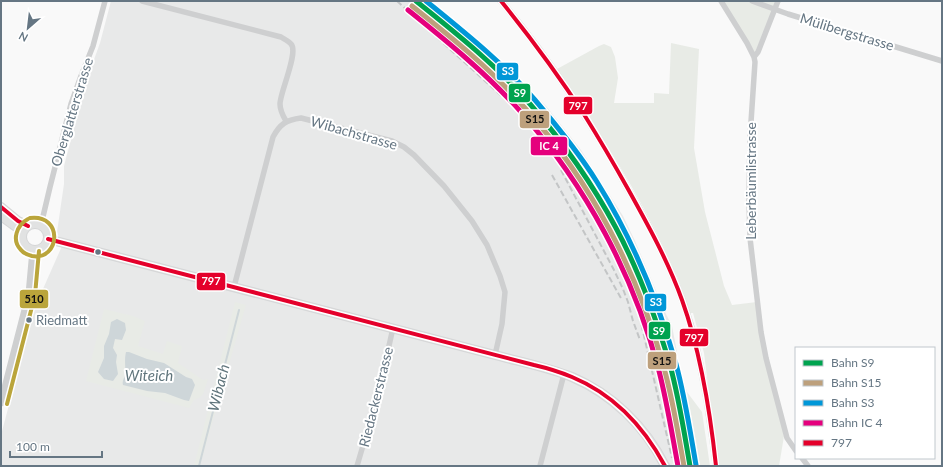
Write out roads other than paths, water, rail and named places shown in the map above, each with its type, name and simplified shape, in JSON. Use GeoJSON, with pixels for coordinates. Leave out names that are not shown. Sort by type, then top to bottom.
{"type":"FeatureCollection","features":[{"type":"Feature","properties":{"kind":"main road"},"geometry":{"type":"LineString","coordinates":[[1,207],[25,229]]}},
{"type":"Feature","properties":{"kind":"main road"},"geometry":{"type":"LineString","coordinates":[[1,216],[25,229]]}},
{"type":"Feature","properties":{"kind":"main road"},"geometry":{"type":"LineString","coordinates":[[34,223],[41,225],[48,232],[48,240],[44,246],[41,249],[33,250],[26,247],[22,240],[25,229],[34,223]]}},
{"type":"Feature","properties":{"kind":"main road"},"geometry":{"type":"LineString","coordinates":[[48,240],[393,328],[564,374],[590,386],[625,412],[646,435],[665,466]]}},
{"type":"Feature","properties":{"kind":"street","name":"Oberglatterstrasse"},"geometry":{"type":"LineString","coordinates":[[41,225],[71,104],[93,46],[105,1]]}},
{"type":"Feature","properties":{"kind":"street"},"geometry":{"type":"LineString","coordinates":[[142,1],[281,37],[292,44],[292,57],[280,104],[281,112],[286,121],[273,137],[234,287]]}},
{"type":"Feature","properties":{"kind":"street"},"geometry":{"type":"LineString","coordinates":[[502,1],[519,22],[584,115],[647,222],[672,272],[688,318],[697,352],[711,428],[716,466]]}},
{"type":"Feature","properties":{"kind":"street","name":"Leberbäumlistrasse"},"geometry":{"type":"LineString","coordinates":[[721,1],[747,43],[755,62],[750,137],[750,238],[761,332],[766,358],[787,438],[795,450]]}},
{"type":"Feature","properties":{"kind":"street","name":"Mülibergstrasse"},"geometry":{"type":"LineString","coordinates":[[752,1],[788,14],[942,61]]}},
{"type":"Feature","properties":{"kind":"street"},"geometry":{"type":"LineString","coordinates":[[754,57],[758,52],[778,1]]}},
{"type":"Feature","properties":{"kind":"street","name":"Wibachstrasse"},"geometry":{"type":"LineString","coordinates":[[286,121],[301,118],[392,141],[404,147],[414,155],[444,186],[472,221],[487,245],[505,292],[502,324],[496,355]]}},
{"type":"Feature","properties":{"kind":"street"},"geometry":{"type":"LineString","coordinates":[[1,403],[29,294],[33,250]]}},
{"type":"Feature","properties":{"kind":"street","name":"Riedackerstrasse"},"geometry":{"type":"LineString","coordinates":[[359,466],[393,328]]}},
{"type":"Feature","properties":{"kind":"street"},"geometry":{"type":"LineString","coordinates":[[540,466],[564,374]]}},
{"type":"Feature","properties":{"kind":"water"},"geometry":{"type":"Polygon","coordinates":[[[117,319],[125,323],[126,330],[122,340],[115,339],[113,348],[117,355],[116,362],[118,374],[113,381],[104,379],[98,372],[104,358],[104,346],[109,334],[111,322],[117,319]]]}},
{"type":"Feature","properties":{"kind":"water","name":"Witeich"},"geometry":{"type":"Polygon","coordinates":[[[126,352],[164,363],[186,377],[192,379],[195,385],[189,401],[165,393],[147,391],[123,385],[126,352]]]}},
{"type":"Feature","properties":{"kind":"waterway","name":"Wibach"},"geometry":{"type":"LineString","coordinates":[[199,466],[239,310]]}},
{"type":"Feature","properties":{"kind":"railway"},"geometry":{"type":"LineString","coordinates":[[397,1],[539,130],[560,156],[586,195],[615,250],[631,289],[639,314],[672,458]]}},
{"type":"Feature","properties":{"kind":"railway"},"geometry":{"type":"LineString","coordinates":[[421,15],[462,50],[507,93]]}},
{"type":"Feature","properties":{"kind":"railway"},"geometry":{"type":"LineString","coordinates":[[561,170],[623,289],[640,340]]}},
{"type":"Feature","properties":{"kind":"railway"},"geometry":{"type":"LineString","coordinates":[[552,175],[622,300]]}},
{"type":"Feature","properties":{"kind":"rail line","name":"S9"},"geometry":{"type":"LineString","coordinates":[[416,1],[461,37],[490,63],[530,104],[576,163],[607,211],[632,261],[659,330],[676,390],[690,466]]}},
{"type":"Feature","properties":{"kind":"rail line","name":"S3"},"geometry":{"type":"LineString","coordinates":[[426,1],[483,48],[523,86],[575,150],[610,203],[643,270],[669,340],[682,389],[696,465]]}},
{"type":"Feature","properties":{"kind":"rail line","name":"S15"},"geometry":{"type":"LineString","coordinates":[[412,6],[470,54],[511,93],[548,136],[591,197],[609,229],[641,297],[664,368],[684,466]]}},
{"type":"Feature","properties":{"kind":"place","name":"Riedmatt"},"geometry":{"type":"Point","coordinates":[29,320]}}]}
